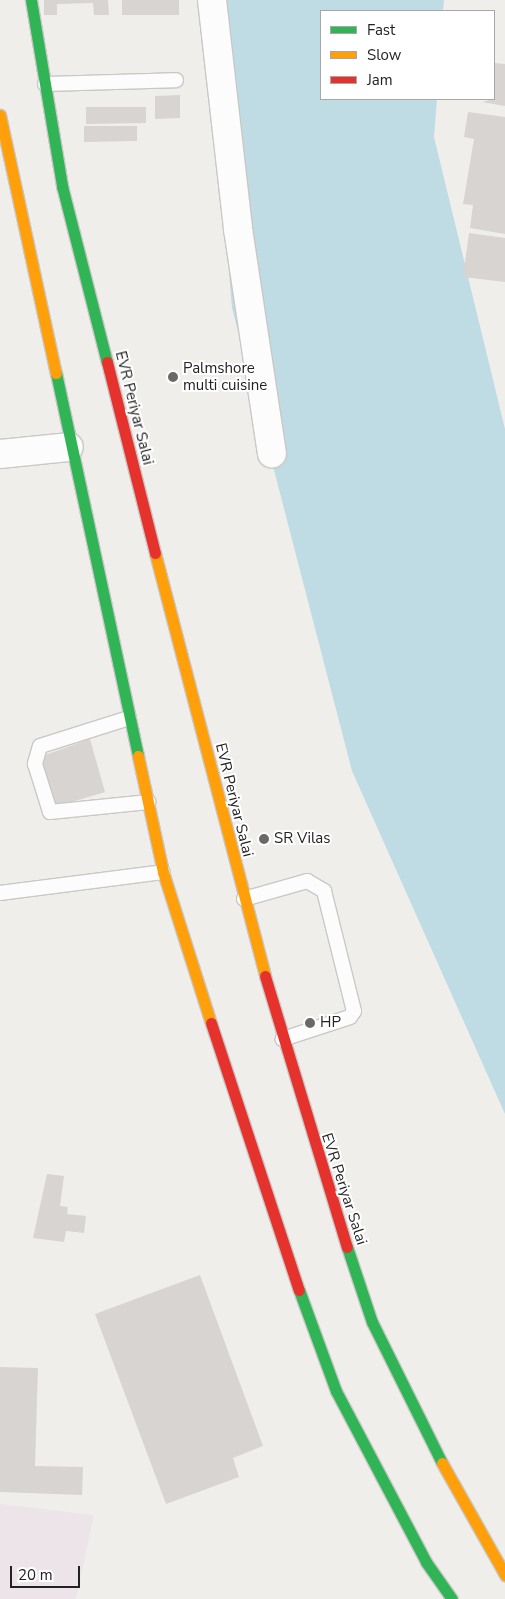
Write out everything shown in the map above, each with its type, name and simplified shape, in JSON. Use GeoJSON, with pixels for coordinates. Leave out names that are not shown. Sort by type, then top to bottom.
{"type":"FeatureCollection","features":[{"type":"Feature","properties":{"kind":"main road","name":"EVR Periyar Salai"},"geometry":{"type":"LineString","coordinates":[[31,0],[62,186],[244,898],[283,1038],[372,1322],[435,1450],[505,1575]]}},
{"type":"Feature","properties":{"kind":"main road"},"geometry":{"type":"LineString","coordinates":[[0,115],[68,447],[164,872],[265,1197],[336,1391],[426,1562],[452,1599]]}},
{"type":"Feature","properties":{"kind":"street"},"geometry":{"type":"LineString","coordinates":[[212,0],[238,230],[272,453]]}},
{"type":"Feature","properties":{"kind":"street"},"geometry":{"type":"LineString","coordinates":[[0,454],[68,447]]}},
{"type":"Feature","properties":{"kind":"lane"},"geometry":{"type":"LineString","coordinates":[[45,84],[176,80]]}},
{"type":"Feature","properties":{"kind":"lane"},"geometry":{"type":"LineString","coordinates":[[129,718],[40,746],[35,764],[50,812],[148,802]]}},
{"type":"Feature","properties":{"kind":"lane"},"geometry":{"type":"LineString","coordinates":[[0,893],[164,872]]}},
{"type":"Feature","properties":{"kind":"lane"},"geometry":{"type":"LineString","coordinates":[[244,898],[307,881],[324,891],[354,1011],[350,1017],[283,1038]]}},
{"type":"Feature","properties":{"kind":"shaded area"},"geometry":{"type":"Polygon","coordinates":[[[0,1504],[94,1515],[76,1599],[0,1599],[0,1504]]]}},
{"type":"Feature","properties":{"kind":"water"},"geometry":{"type":"Polygon","coordinates":[[[206,0],[444,0],[443,10],[320,10],[320,100],[437,100],[434,137],[505,429],[505,1114],[352,771],[232,308],[206,0]]]}},
{"type":"Feature","properties":{"kind":"building"},"geometry":{"type":"Polygon","coordinates":[[[44,0],[108,0],[109,15],[94,15],[93,3],[57,4],[57,15],[44,15],[44,0]]]}},
{"type":"Feature","properties":{"kind":"building"},"geometry":{"type":"Polygon","coordinates":[[[122,0],[179,0],[179,15],[122,15],[122,0]]]}},
{"type":"Feature","properties":{"kind":"building"},"geometry":{"type":"Polygon","coordinates":[[[495,63],[505,64],[505,106],[482,102],[495,100],[495,63]]]}},
{"type":"Feature","properties":{"kind":"building"},"geometry":{"type":"Polygon","coordinates":[[[180,95],[180,118],[155,119],[155,96],[180,95]]]}},
{"type":"Feature","properties":{"kind":"building"},"geometry":{"type":"Polygon","coordinates":[[[86,107],[146,107],[146,123],[86,124],[86,107]]]}},
{"type":"Feature","properties":{"kind":"building"},"geometry":{"type":"Polygon","coordinates":[[[468,112],[505,117],[505,234],[470,228],[473,205],[463,204],[474,139],[464,137],[468,112]]]}},
{"type":"Feature","properties":{"kind":"building"},"geometry":{"type":"Polygon","coordinates":[[[84,126],[137,126],[137,141],[84,142],[84,126]]]}},
{"type":"Feature","properties":{"kind":"building"},"geometry":{"type":"Polygon","coordinates":[[[469,233],[505,238],[505,282],[463,277],[469,233]]]}},
{"type":"Feature","properties":{"kind":"building"},"geometry":{"type":"Polygon","coordinates":[[[90,739],[105,792],[55,807],[39,757],[90,739]]]}},
{"type":"Feature","properties":{"kind":"building"},"geometry":{"type":"Polygon","coordinates":[[[47,1174],[64,1176],[60,1206],[68,1207],[67,1214],[86,1216],[84,1233],[66,1231],[64,1242],[33,1238],[47,1174]]]}},
{"type":"Feature","properties":{"kind":"building"},"geometry":{"type":"Polygon","coordinates":[[[200,1275],[263,1446],[233,1458],[239,1477],[166,1504],[95,1314],[200,1275]]]}},
{"type":"Feature","properties":{"kind":"building"},"geometry":{"type":"Polygon","coordinates":[[[0,1367],[38,1368],[35,1466],[83,1467],[82,1495],[0,1492],[0,1367]]]}},
{"type":"Feature","properties":{"kind":"traffic: fast"},"geometry":{"type":"LineString","coordinates":[[31,0],[62,186],[107,362]]}},
{"type":"Feature","properties":{"kind":"traffic: fast"},"geometry":{"type":"LineString","coordinates":[[56,373],[138,756]]}},
{"type":"Feature","properties":{"kind":"traffic: fast"},"geometry":{"type":"LineString","coordinates":[[347,1247],[372,1322],[442,1463]]}},
{"type":"Feature","properties":{"kind":"traffic: fast"},"geometry":{"type":"LineString","coordinates":[[299,1290],[336,1391],[426,1562],[452,1599]]}},
{"type":"Feature","properties":{"kind":"traffic: slow"},"geometry":{"type":"LineString","coordinates":[[0,115],[56,373]]}},
{"type":"Feature","properties":{"kind":"traffic: slow"},"geometry":{"type":"LineString","coordinates":[[155,553],[265,976]]}},
{"type":"Feature","properties":{"kind":"traffic: slow"},"geometry":{"type":"LineString","coordinates":[[138,756],[163,872],[211,1023]]}},
{"type":"Feature","properties":{"kind":"traffic: slow"},"geometry":{"type":"LineString","coordinates":[[442,1463],[505,1575]]}},
{"type":"Feature","properties":{"kind":"traffic: jam"},"geometry":{"type":"LineString","coordinates":[[107,362],[155,553]]}},
{"type":"Feature","properties":{"kind":"traffic: jam"},"geometry":{"type":"LineString","coordinates":[[265,976],[347,1247]]}},
{"type":"Feature","properties":{"kind":"traffic: jam"},"geometry":{"type":"LineString","coordinates":[[211,1023],[299,1290]]}},
{"type":"Feature","properties":{"kind":"place","name":"Palmshore multi cuisine"},"geometry":{"type":"Point","coordinates":[173,377]}},
{"type":"Feature","properties":{"kind":"place","name":"SR Vilas"},"geometry":{"type":"Point","coordinates":[264,839]}},
{"type":"Feature","properties":{"kind":"place","name":"HP"},"geometry":{"type":"Point","coordinates":[310,1023]}}]}
